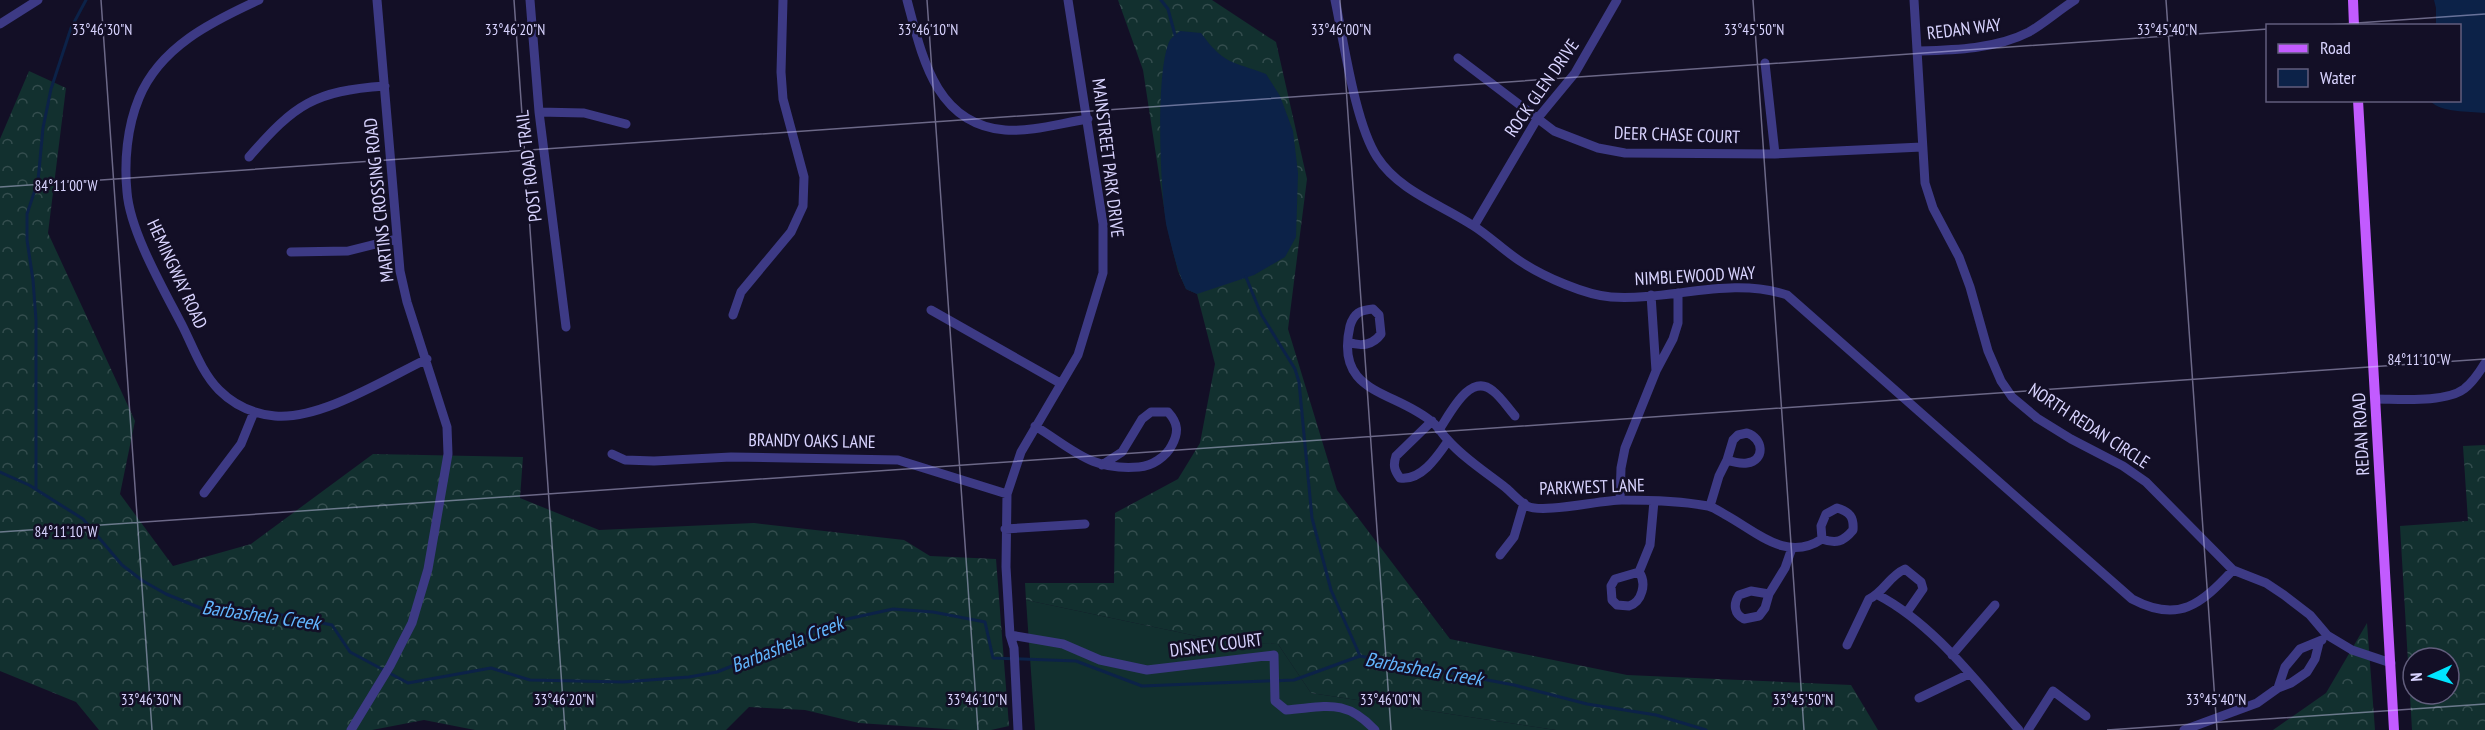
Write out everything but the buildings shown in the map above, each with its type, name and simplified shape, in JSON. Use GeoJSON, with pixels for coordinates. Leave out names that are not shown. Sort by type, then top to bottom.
{"type":"FeatureCollection","features":[{"type":"Feature","properties":{"kind":"main road"},"geometry":{"type":"LineString","coordinates":[[2353,0],[2354,24]]}},
{"type":"Feature","properties":{"kind":"main road","name":"REDAN ROAD"},"geometry":{"type":"LineString","coordinates":[[2358,102],[2394,730]]}},
{"type":"Feature","properties":{"kind":"street"},"geometry":{"type":"LineString","coordinates":[[0,24],[38,0]]}},
{"type":"Feature","properties":{"kind":"street","name":"HEMINGWAY ROAD"},"geometry":{"type":"LineString","coordinates":[[259,0],[222,17],[182,43],[156,68],[138,99],[127,142],[127,194],[135,226],[157,274],[201,364],[218,389],[238,404],[254,412],[296,416],[323,409],[427,359]]}},
{"type":"Feature","properties":{"kind":"street","name":"MARTINS CROSSING ROAD"},"geometry":{"type":"LineString","coordinates":[[351,730],[383,679],[412,623],[428,569],[448,454],[447,427],[407,302],[400,271],[377,0]]}},
{"type":"Feature","properties":{"kind":"street","name":"POST ROAD TRAIL"},"geometry":{"type":"LineString","coordinates":[[530,0],[539,112],[566,327]]}},
{"type":"Feature","properties":{"kind":"street"},"geometry":{"type":"LineString","coordinates":[[733,315],[741,292],[791,232],[803,206],[804,177],[783,99],[781,72],[783,0]]}},
{"type":"Feature","properties":{"kind":"street"},"geometry":{"type":"LineString","coordinates":[[907,0],[933,83],[947,102],[964,117],[980,126],[1006,130],[1088,119]]}},
{"type":"Feature","properties":{"kind":"street","name":"MAINSTREET PARK DRIVE"},"geometry":{"type":"LineString","coordinates":[[1017,730],[1014,648],[1010,635],[1005,529],[1007,494],[1020,452],[1078,355],[1103,273],[1103,224],[1068,0]]}},
{"type":"Feature","properties":{"kind":"street","name":"NIMBLEWOOD WAY"},"geometry":{"type":"LineString","coordinates":[[1335,0],[1366,134],[1377,158],[1407,188],[1474,226],[1522,263],[1583,290],[1611,297],[1742,288],[1772,290],[1787,295],[2132,599],[2145,606],[2159,609],[2193,607],[2209,596],[2233,570]]}},
{"type":"Feature","properties":{"kind":"street","name":"ROCK GLEN DRIVE"},"geometry":{"type":"LineString","coordinates":[[1474,226],[1537,118],[1575,73],[1617,0]]}},
{"type":"Feature","properties":{"kind":"street","name":"NORTH REDAN CIRCLE"},"geometry":{"type":"LineString","coordinates":[[1914,0],[1925,183],[1933,208],[1959,257],[1988,351],[2001,381],[2012,397],[2037,418],[2123,466],[2146,482],[2233,570],[2266,583],[2284,595],[2310,615],[2327,635],[2352,650],[2391,663]]}},
{"type":"Feature","properties":{"kind":"street","name":"REDAN WAY"},"geometry":{"type":"LineString","coordinates":[[1918,51],[1951,50],[2010,40],[2029,32],[2075,0]]}},
{"type":"Feature","properties":{"kind":"street","name":"DEER CHASE COURT"},"geometry":{"type":"LineString","coordinates":[[1458,58],[1554,131],[1576,141],[1625,153],[1775,154],[1922,147]]}},
{"type":"Feature","properties":{"kind":"street"},"geometry":{"type":"LineString","coordinates":[[1766,63],[1775,154]]}},
{"type":"Feature","properties":{"kind":"street"},"geometry":{"type":"LineString","coordinates":[[249,157],[284,119],[325,94],[348,88],[385,86]]}},
{"type":"Feature","properties":{"kind":"street"},"geometry":{"type":"LineString","coordinates":[[539,112],[584,113],[626,124]]}},
{"type":"Feature","properties":{"kind":"street"},"geometry":{"type":"LineString","coordinates":[[291,252],[348,250],[396,239]]}},
{"type":"Feature","properties":{"kind":"street"},"geometry":{"type":"LineString","coordinates":[[1620,500],[1621,468],[1625,448],[1656,371],[1673,339],[1678,323],[1678,293]]}},
{"type":"Feature","properties":{"kind":"street"},"geometry":{"type":"LineString","coordinates":[[1652,295],[1656,371]]}},
{"type":"Feature","properties":{"kind":"street","name":"PARKWEST LANE"},"geometry":{"type":"LineString","coordinates":[[1348,342],[1357,345],[1376,340],[1381,334],[1379,315],[1373,309],[1362,310],[1355,314],[1351,324],[1348,342],[1349,360],[1358,377],[1374,389],[1432,421],[1448,441],[1526,506],[1546,507],[1620,500],[1710,507],[1772,542],[1792,548]]}},
{"type":"Feature","properties":{"kind":"street"},"geometry":{"type":"LineString","coordinates":[[931,310],[1060,383]]}},
{"type":"Feature","properties":{"kind":"street"},"geometry":{"type":"LineString","coordinates":[[2376,399],[2445,397],[2463,390],[2477,377],[2485,363]]}},
{"type":"Feature","properties":{"kind":"street"},"geometry":{"type":"LineString","coordinates":[[1439,430],[1460,398],[1473,386],[1483,385],[1493,390],[1515,416]]}},
{"type":"Feature","properties":{"kind":"street"},"geometry":{"type":"LineString","coordinates":[[204,493],[241,444],[254,412]]}},
{"type":"Feature","properties":{"kind":"street"},"geometry":{"type":"LineString","coordinates":[[1035,426],[1078,455],[1102,465],[1118,468],[1147,466],[1163,457],[1176,438],[1178,429],[1174,420],[1168,412],[1151,412],[1142,420],[1122,452],[1102,465]]}},
{"type":"Feature","properties":{"kind":"street"},"geometry":{"type":"LineString","coordinates":[[1432,421],[1396,456],[1395,472],[1400,477],[1408,479],[1417,476],[1448,441]]}},
{"type":"Feature","properties":{"kind":"street","name":"BRANDY OAKS LANE"},"geometry":{"type":"LineString","coordinates":[[612,454],[625,460],[654,461],[731,457],[898,460],[1007,494]]}},
{"type":"Feature","properties":{"kind":"street"},"geometry":{"type":"LineString","coordinates":[[1710,507],[1719,476],[1727,460]]}},
{"type":"Feature","properties":{"kind":"street"},"geometry":{"type":"LineString","coordinates":[[1639,572],[1650,545],[1654,501]]}},
{"type":"Feature","properties":{"kind":"street"},"geometry":{"type":"LineString","coordinates":[[1500,555],[1514,537],[1524,503]]}},
{"type":"Feature","properties":{"kind":"street"},"geometry":{"type":"LineString","coordinates":[[1005,529],[1085,524]]}},
{"type":"Feature","properties":{"kind":"street"},"geometry":{"type":"LineString","coordinates":[[1769,594],[1779,579],[1792,548],[1805,548],[1822,539]]}},
{"type":"Feature","properties":{"kind":"street"},"geometry":{"type":"LineString","coordinates":[[1847,645],[1869,599],[1878,595],[1897,573],[1905,569],[1921,582],[1923,589],[1907,612]]}},
{"type":"Feature","properties":{"kind":"street"},"geometry":{"type":"LineString","coordinates":[[1878,595],[1907,612],[1952,655],[2019,730]]}},
{"type":"Feature","properties":{"kind":"street"},"geometry":{"type":"LineString","coordinates":[[1952,655],[1995,605]]}},
{"type":"Feature","properties":{"kind":"street","name":"DISNEY COURT"},"geometry":{"type":"LineString","coordinates":[[1010,635],[1063,644],[1100,660],[1147,670],[1275,655],[1277,690],[1275,701],[1286,710],[1336,706],[1361,715],[1376,730]]}},
{"type":"Feature","properties":{"kind":"street"},"geometry":{"type":"LineString","coordinates":[[2278,688],[2285,667],[2300,649],[2319,643],[2327,635]]}},
{"type":"Feature","properties":{"kind":"street"},"geometry":{"type":"LineString","coordinates":[[2184,730],[2205,726],[2257,703],[2278,688],[2291,683],[2307,672],[2315,659],[2319,643]]}},
{"type":"Feature","properties":{"kind":"street"},"geometry":{"type":"LineString","coordinates":[[1919,698],[1969,674]]}},
{"type":"Feature","properties":{"kind":"street"},"geometry":{"type":"LineString","coordinates":[[2028,730],[2053,692],[2086,716]]}},
{"type":"Feature","properties":{"kind":"green space"},"geometry":{"type":"Polygon","coordinates":[[[1118,0],[1212,0],[1276,42],[1307,179],[1288,329],[1337,490],[1450,639],[1627,675],[1851,685],[1878,730],[1556,730],[1311,693],[1278,644],[1230,643],[1026,600],[1025,583],[1114,583],[1115,513],[1178,479],[1200,443],[1215,364],[1197,294],[1186,289],[1178,271],[1167,227],[1143,70],[1118,0]]]}},
{"type":"Feature","properties":{"kind":"green space"},"geometry":{"type":"Polygon","coordinates":[[[29,71],[66,88],[48,233],[135,421],[120,494],[173,566],[251,544],[373,454],[523,457],[520,498],[599,530],[754,523],[904,540],[930,556],[996,559],[1009,726],[991,730],[961,730],[859,723],[805,710],[749,707],[726,730],[475,730],[424,720],[372,730],[99,730],[76,702],[0,671],[0,139],[29,71]]]}},
{"type":"Feature","properties":{"kind":"green space"},"geometry":{"type":"Polygon","coordinates":[[[2485,445],[2485,730],[2412,730],[2411,706],[2461,706],[2461,646],[2407,646],[2400,526],[2468,521],[2463,446],[2485,445]]]}},
{"type":"Feature","properties":{"kind":"green space"},"geometry":{"type":"Polygon","coordinates":[[[1026,600],[1230,643],[1278,644],[1311,693],[1556,730],[1035,730],[1026,600]]]}},
{"type":"Feature","properties":{"kind":"green space"},"geometry":{"type":"Polygon","coordinates":[[[2367,623],[2375,730],[2273,730],[2326,693],[2367,623]]]}},
{"type":"Feature","properties":{"kind":"water"},"geometry":{"type":"Polygon","coordinates":[[[2434,0],[2485,0],[2485,113],[2448,110],[2431,102],[2461,102],[2461,24],[2436,24],[2434,0]]]}},
{"type":"Feature","properties":{"kind":"water"},"geometry":{"type":"Polygon","coordinates":[[[1180,31],[1201,33],[1216,51],[1229,61],[1266,74],[1280,96],[1293,131],[1298,173],[1296,237],[1285,257],[1254,275],[1197,294],[1186,289],[1177,267],[1167,228],[1162,188],[1160,132],[1162,77],[1170,40],[1180,31]]]}},
{"type":"Feature","properties":{"kind":"waterway"},"geometry":{"type":"LineString","coordinates":[[36,489],[36,320],[27,240],[27,214],[38,181],[43,128],[51,89],[71,28],[86,0]]}},
{"type":"Feature","properties":{"kind":"waterway"},"geometry":{"type":"LineString","coordinates":[[1161,0],[1168,9],[1175,35]]}},
{"type":"Feature","properties":{"kind":"waterway"},"geometry":{"type":"LineString","coordinates":[[1246,277],[1261,314],[1295,369],[1299,382],[1312,518],[1331,590],[1360,656]]}},
{"type":"Feature","properties":{"kind":"waterway","name":"Barbashela Creek"},"geometry":{"type":"LineString","coordinates":[[0,472],[29,485],[83,519],[122,565],[143,581],[166,594],[203,609],[267,612],[332,625],[350,652],[408,683],[491,668],[530,680],[623,682],[689,677],[717,672],[805,637],[829,623],[893,609],[933,612],[985,622],[993,658],[1076,661],[1142,686],[1294,680],[1360,656],[1514,685],[1587,704],[1656,715],[1706,730]]}}]}
